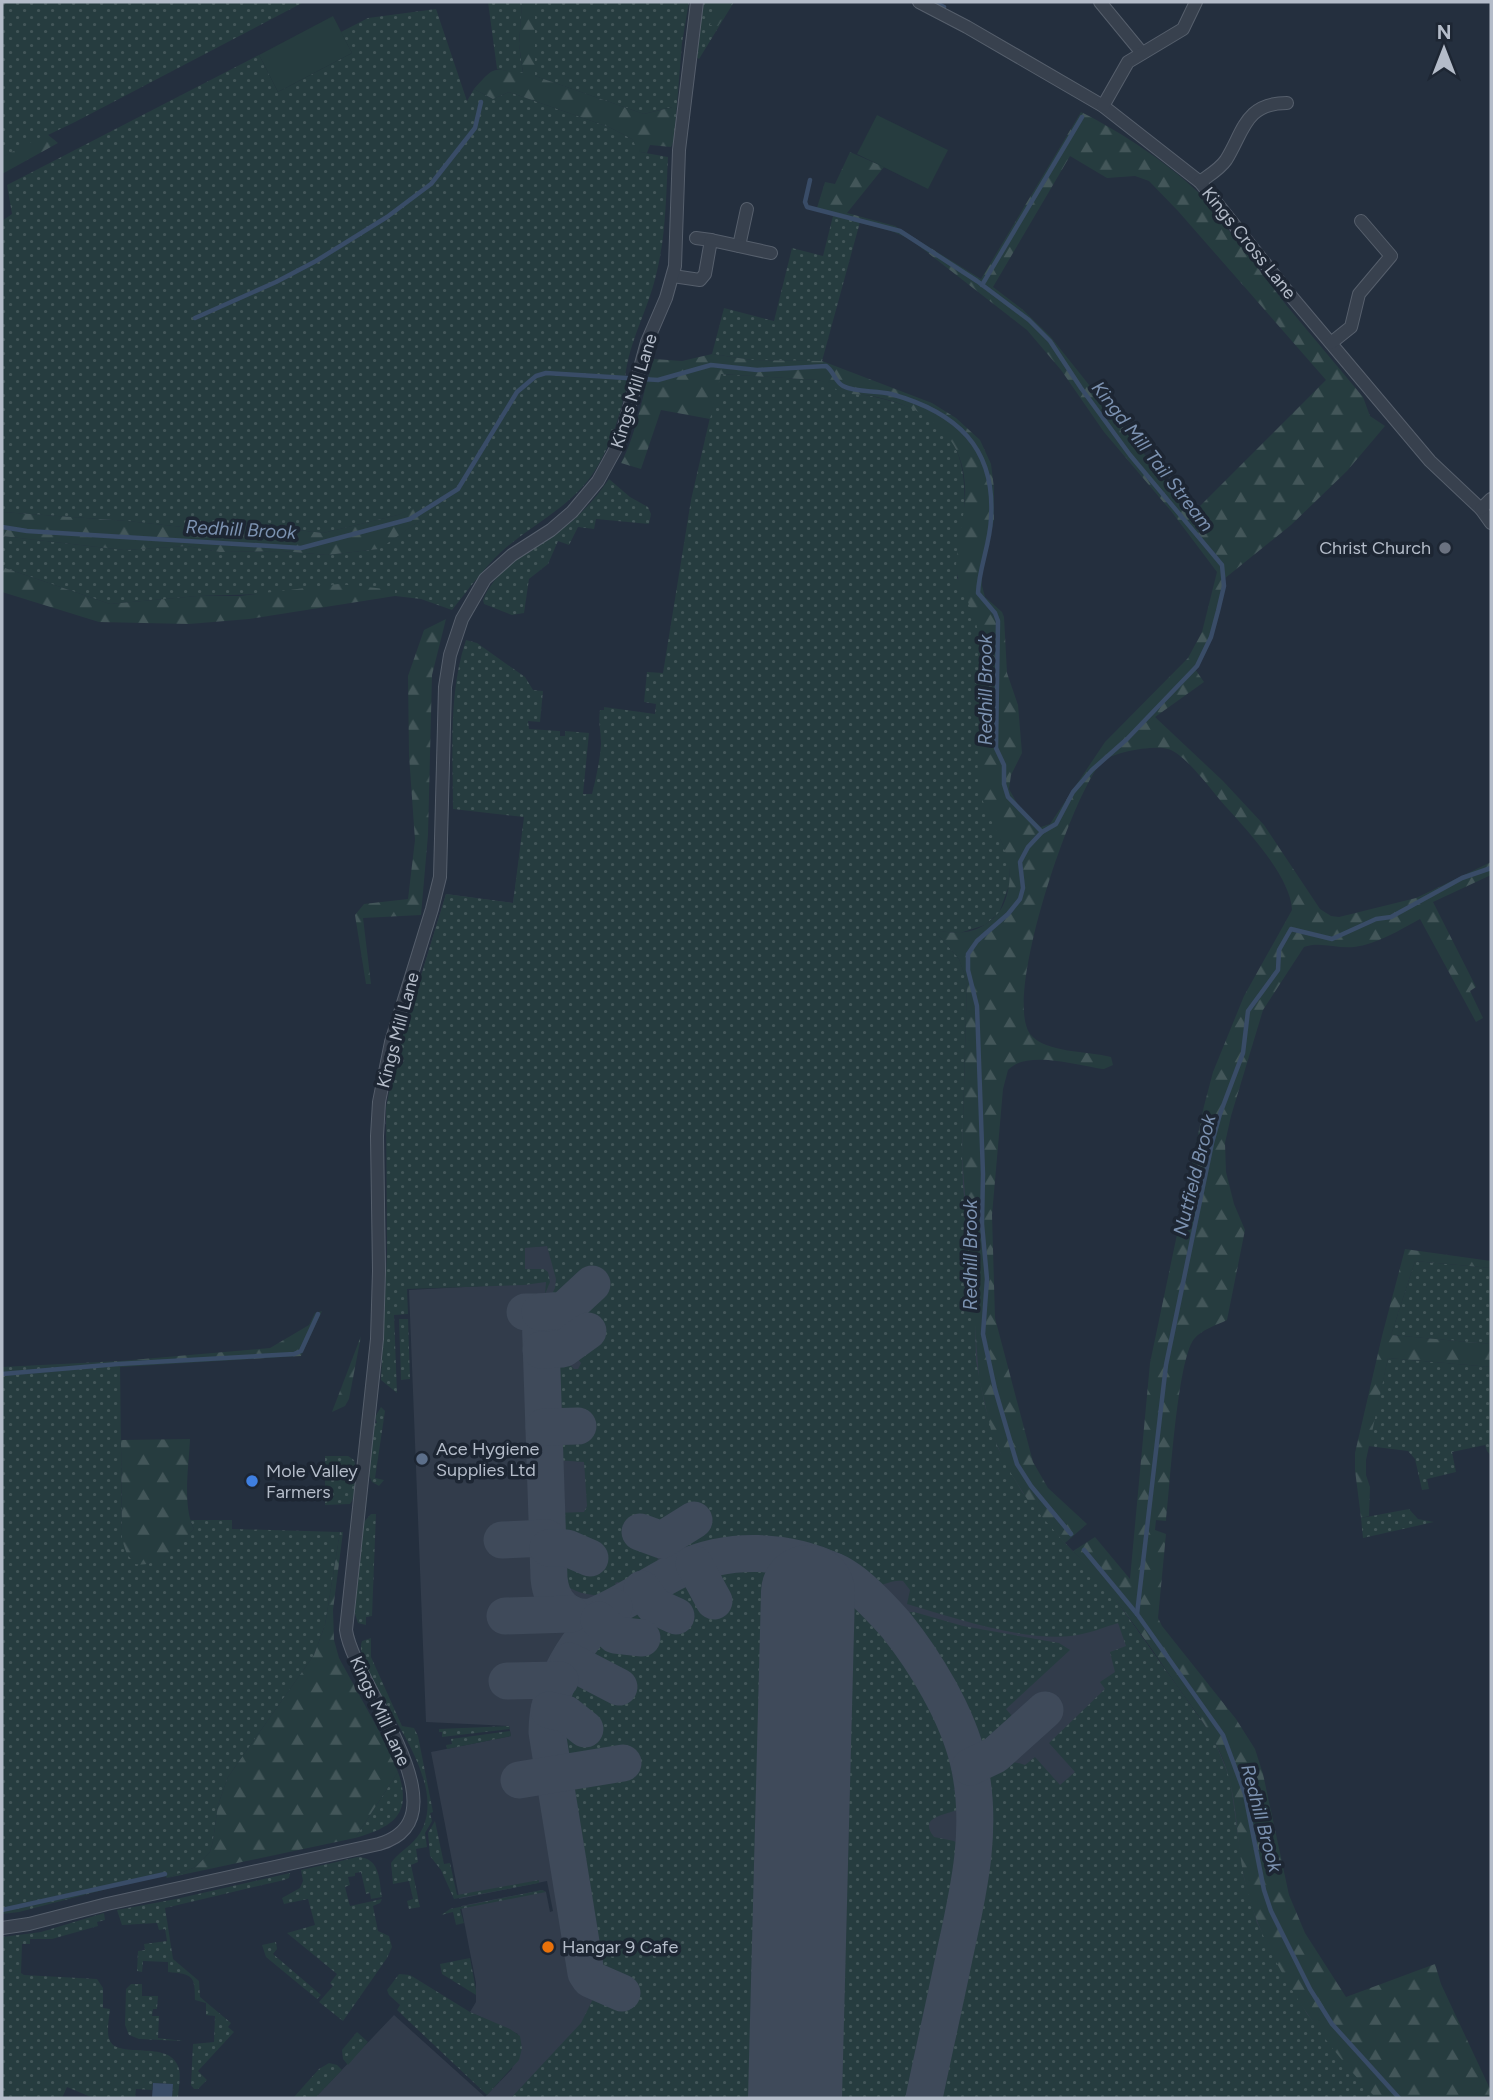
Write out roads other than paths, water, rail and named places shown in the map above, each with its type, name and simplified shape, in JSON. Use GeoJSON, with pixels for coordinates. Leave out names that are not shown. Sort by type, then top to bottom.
{"type":"FeatureCollection","features":[{"type":"Feature","properties":{"kind":"street","name":"Kings Mill Lane"},"geometry":{"type":"LineString","coordinates":[[2,1928],[383,1843],[399,1835],[412,1816],[415,1795],[403,1756],[355,1661],[345,1630],[377,1339],[377,1136],[381,1086],[391,1042],[438,885],[443,832],[446,687],[452,648],[461,619],[490,573],[566,518],[598,481],[620,441],[647,342],[673,276],[677,248],[679,150],[697,2]]}},
{"type":"Feature","properties":{"kind":"street","name":"Kings Cross Lane"},"geometry":{"type":"LineString","coordinates":[[919,2],[1103,106],[1200,182],[1430,461],[1481,509],[1491,523]]}},
{"type":"Feature","properties":{"kind":"street"},"geometry":{"type":"LineString","coordinates":[[1100,2],[1142,53]]}},
{"type":"Feature","properties":{"kind":"street"},"geometry":{"type":"LineString","coordinates":[[1103,106],[1128,62],[1183,29],[1196,2]]}},
{"type":"Feature","properties":{"kind":"street"},"geometry":{"type":"LineString","coordinates":[[1200,182],[1225,162],[1238,133],[1255,112],[1272,103],[1287,103]]}},
{"type":"Feature","properties":{"kind":"street"},"geometry":{"type":"LineString","coordinates":[[739,246],[747,209]]}},
{"type":"Feature","properties":{"kind":"street"},"geometry":{"type":"LineString","coordinates":[[1331,343],[1351,327],[1359,294],[1391,256],[1361,221]]}},
{"type":"Feature","properties":{"kind":"street"},"geometry":{"type":"LineString","coordinates":[[696,238],[771,253]]}},
{"type":"Feature","properties":{"kind":"street"},"geometry":{"type":"LineString","coordinates":[[673,276],[696,281],[703,277],[711,240]]}},
{"type":"Feature","properties":{"kind":"street"},"geometry":{"type":"LineString","coordinates":[[1481,509],[1491,499]]}},
{"type":"Feature","properties":{"kind":"water"},"geometry":{"type":"Polygon","coordinates":[[[153,2083],[173,2084],[172,2098],[152,2098],[153,2083]]]}},
{"type":"Feature","properties":{"kind":"waterway"},"geometry":{"type":"LineString","coordinates":[[936,3],[944,7]]}},
{"type":"Feature","properties":{"kind":"waterway"},"geometry":{"type":"LineString","coordinates":[[195,318],[316,261],[387,217],[431,184],[475,128],[481,102]]}},
{"type":"Feature","properties":{"kind":"waterway"},"geometry":{"type":"LineString","coordinates":[[982,285],[1082,117]]}},
{"type":"Feature","properties":{"kind":"waterway","name":"Kingd Mill Tail Stream"},"geometry":{"type":"LineString","coordinates":[[810,180],[805,202],[807,207],[900,231],[977,281],[1029,320],[1050,341],[1130,455],[1222,565],[1224,586],[1218,611],[1211,637],[1197,666],[1127,739],[1092,770],[1073,792],[1056,824],[1042,832]]}},
{"type":"Feature","properties":{"kind":"waterway","name":"Redhill Brook"},"geometry":{"type":"LineString","coordinates":[[2,527],[27,531],[301,548],[410,519],[458,489],[517,392],[536,376],[546,373],[658,380],[711,365],[757,370],[826,366],[843,386],[854,390],[891,394],[935,411],[953,422],[979,453],[987,472],[991,494],[990,528],[978,593],[995,613],[998,621],[996,748],[1004,765],[1004,784],[1008,797],[1042,832],[1028,847],[1020,862],[1023,888],[1020,899],[1008,914],[977,941],[968,954],[968,970],[977,1006],[983,1174],[982,1224],[987,1279],[983,1334],[995,1389],[1017,1464],[1031,1486],[1071,1534]]}},
{"type":"Feature","properties":{"kind":"waterway","name":"Nutfield Brook"},"geometry":{"type":"LineString","coordinates":[[1137,1614],[1166,1365],[1212,1143],[1243,1053],[1248,1011],[1278,970],[1279,950],[1291,929],[1332,939],[1376,919],[1391,917],[1462,878],[1491,868]]}},
{"type":"Feature","properties":{"kind":"waterway"},"geometry":{"type":"LineString","coordinates":[[2,1374],[294,1354],[301,1351],[318,1314]]}},
{"type":"Feature","properties":{"kind":"waterway","name":"Redhill Brook"},"geometry":{"type":"LineString","coordinates":[[1084,1550],[1137,1614],[1223,1735],[1245,1794],[1264,1890],[1271,1911],[1310,1989],[1332,2024],[1399,2098]]}},
{"type":"Feature","properties":{"kind":"waterway"},"geometry":{"type":"LineString","coordinates":[[2,1910],[165,1874]]}},
{"type":"Feature","properties":{"kind":"place","name":"Christ Church"},"geometry":{"type":"Point","coordinates":[1445,548]}},
{"type":"Feature","properties":{"kind":"place","name":"Ace Hygiene Supplies Ltd"},"geometry":{"type":"Point","coordinates":[422,1459]}},
{"type":"Feature","properties":{"kind":"place","name":"Mole Valley Farmers"},"geometry":{"type":"Point","coordinates":[252,1481]}},
{"type":"Feature","properties":{"kind":"place","name":"Hangar 9 Cafe"},"geometry":{"type":"Point","coordinates":[548,1947]}}]}
